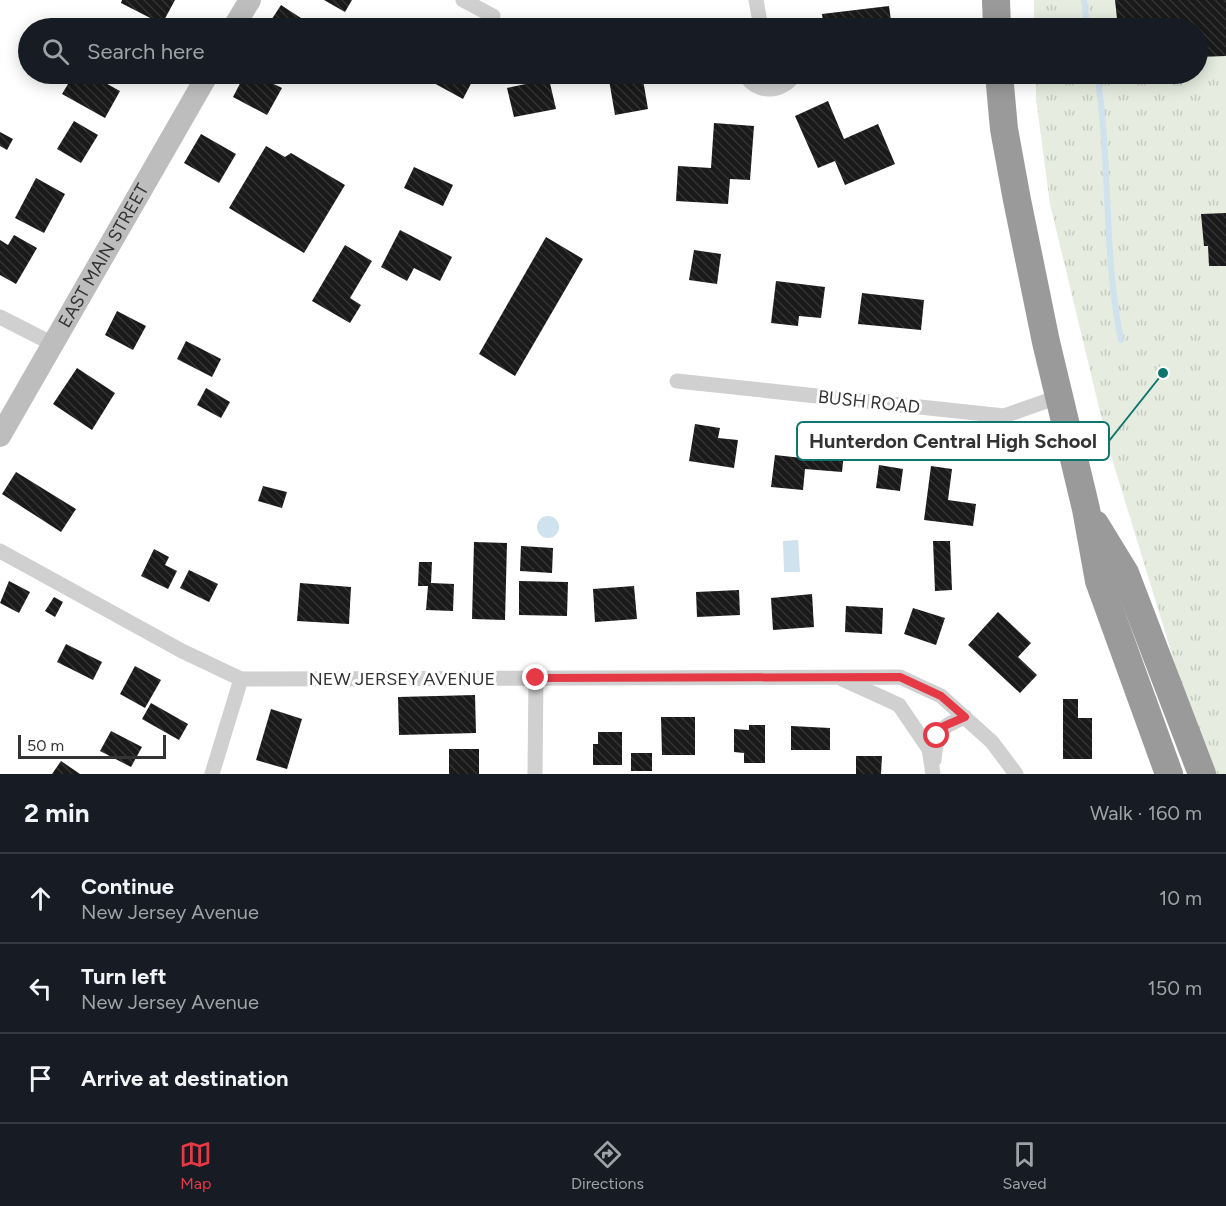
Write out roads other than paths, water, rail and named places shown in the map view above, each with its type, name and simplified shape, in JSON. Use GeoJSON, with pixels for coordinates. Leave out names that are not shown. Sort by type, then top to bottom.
{"type":"FeatureCollection","features":[{"type":"Feature","properties":{"kind":"highway"},"geometry":{"type":"LineString","coordinates":[[996,0],[997,18]]}},
{"type":"Feature","properties":{"kind":"highway"},"geometry":{"type":"LineString","coordinates":[[1000,84],[1006,141],[1058,397],[1086,509],[1099,581],[1169,774]]}},
{"type":"Feature","properties":{"kind":"highway"},"geometry":{"type":"LineString","coordinates":[[1086,509],[1125,573],[1202,774]]}},
{"type":"Feature","properties":{"kind":"street"},"geometry":{"type":"LineString","coordinates":[[239,18],[250,0]]}},
{"type":"Feature","properties":{"kind":"street"},"geometry":{"type":"LineString","coordinates":[[463,0],[493,16]]}},
{"type":"Feature","properties":{"kind":"street"},"geometry":{"type":"LineString","coordinates":[[756,0],[759,18]]}},
{"type":"Feature","properties":{"kind":"street","name":"EAST MAIN STREET"},"geometry":{"type":"LineString","coordinates":[[0,436],[202,84]]}},
{"type":"Feature","properties":{"kind":"street"},"geometry":{"type":"LineString","coordinates":[[753,84],[771,90],[786,84]]}},
{"type":"Feature","properties":{"kind":"street"},"geometry":{"type":"LineString","coordinates":[[0,317],[53,344]]}},
{"type":"Feature","properties":{"kind":"street","name":"BUSH ROAD"},"geometry":{"type":"LineString","coordinates":[[677,381],[1004,416],[1058,397]]}},
{"type":"Feature","properties":{"kind":"street","name":"NEW JERSEY AVENUE"},"geometry":{"type":"LineString","coordinates":[[0,551],[182,651],[242,679],[900,677],[941,696],[992,742],[1016,774]]}},
{"type":"Feature","properties":{"kind":"street","name":"NEW JERSEY AVENUE"},"geometry":{"type":"LineString","coordinates":[[837,676],[898,705],[930,749],[933,771]]}},
{"type":"Feature","properties":{"kind":"street"},"geometry":{"type":"LineString","coordinates":[[535,774],[536,678]]}},
{"type":"Feature","properties":{"kind":"street"},"geometry":{"type":"LineString","coordinates":[[212,774],[242,679]]}},
{"type":"Feature","properties":{"kind":"street","name":"NEW JERSEY AVENUE"},"geometry":{"type":"LineString","coordinates":[[933,771],[937,736],[944,726],[965,717]]}},
{"type":"Feature","properties":{"kind":"water"},"geometry":{"type":"Polygon","coordinates":[[[548,516],[556,519],[559,527],[556,535],[548,538],[540,535],[537,527],[540,519],[548,516]]]}},
{"type":"Feature","properties":{"kind":"water"},"geometry":{"type":"Polygon","coordinates":[[[798,540],[800,572],[784,572],[783,541],[798,540]]]}},
{"type":"Feature","properties":{"kind":"waterway"},"geometry":{"type":"LineString","coordinates":[[1084,0],[1086,18]]}},
{"type":"Feature","properties":{"kind":"waterway"},"geometry":{"type":"LineString","coordinates":[[1098,84],[1112,274],[1121,340]]}},
{"type":"Feature","properties":{"kind":"place","name":"Hunterdon Central High School"},"geometry":{"type":"Point","coordinates":[1163,373]}}]}
